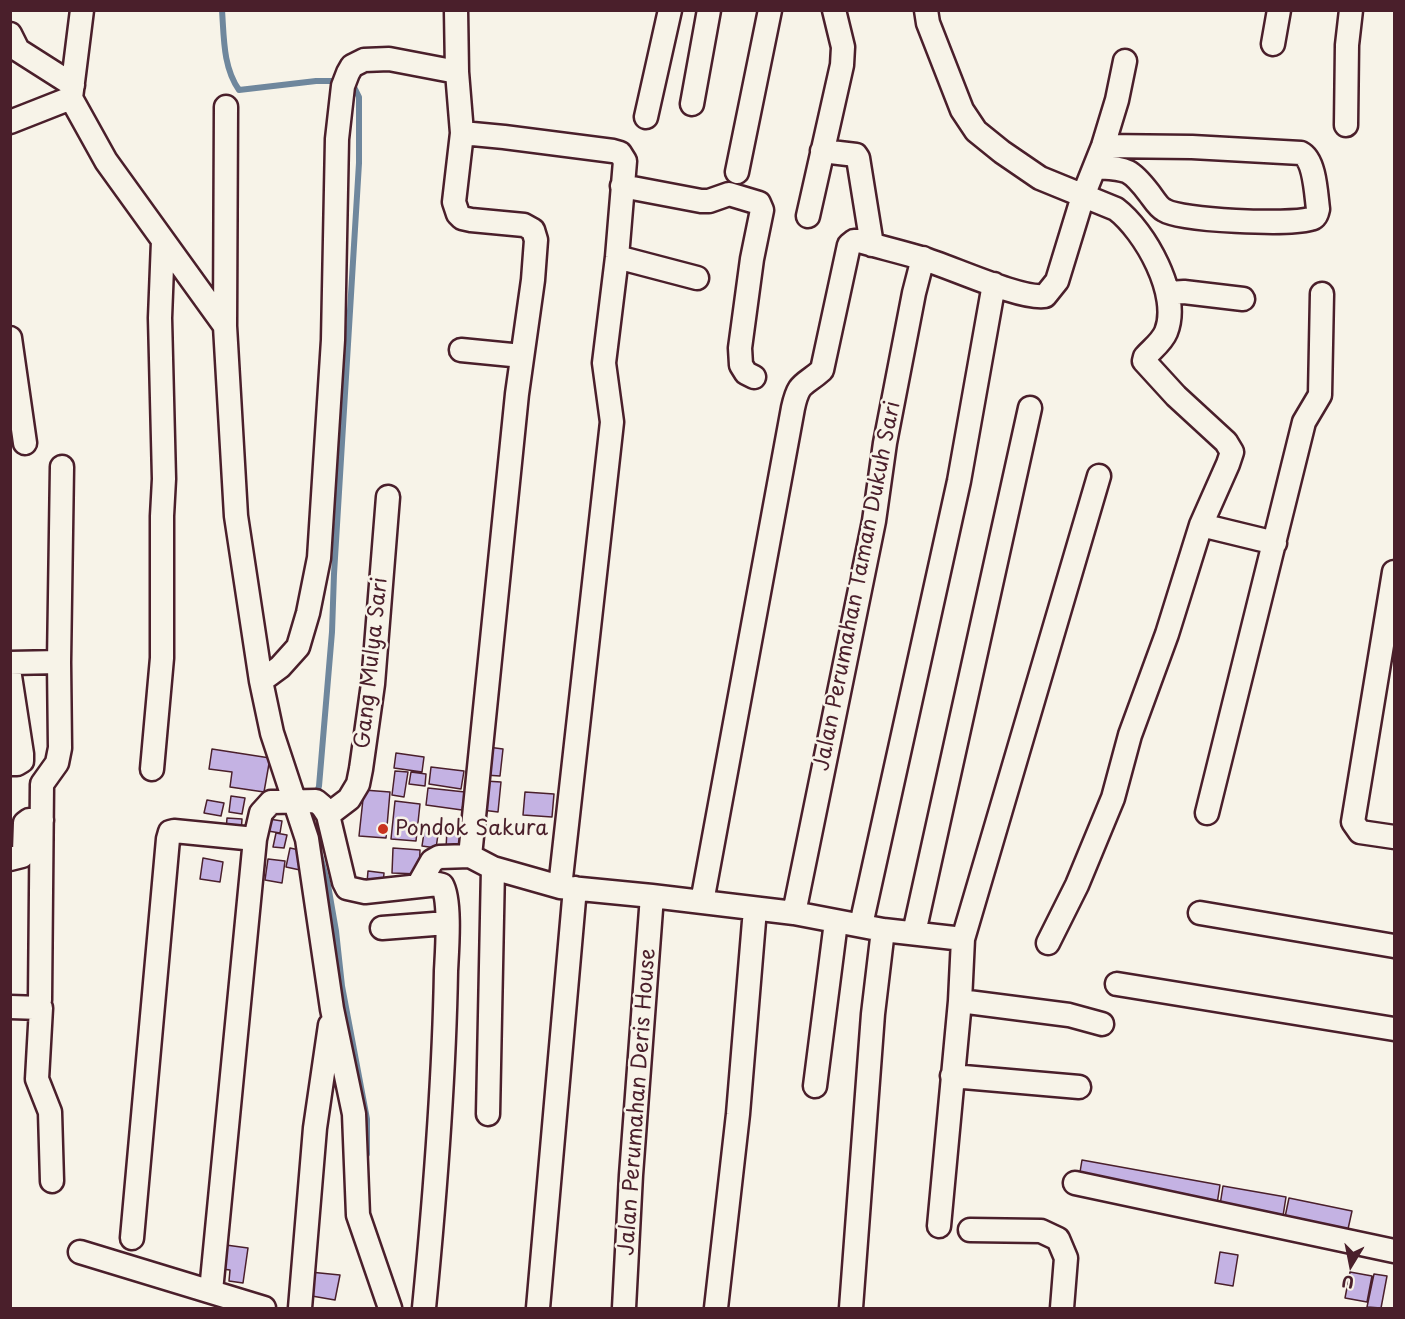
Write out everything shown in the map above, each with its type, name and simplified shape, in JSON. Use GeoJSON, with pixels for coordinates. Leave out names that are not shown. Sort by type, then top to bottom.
{"type":"FeatureCollection","features":[{"type":"Feature","properties":{"kind":"street"},"geometry":{"type":"LineString","coordinates":[[72,92],[82,10]]}},
{"type":"Feature","properties":{"kind":"street"},"geometry":{"type":"LineString","coordinates":[[456,10],[457,72],[462,134],[454,202],[458,214],[462,218],[471,220],[524,225],[533,231],[536,240],[470,856]]}},
{"type":"Feature","properties":{"kind":"street"},"geometry":{"type":"LineString","coordinates":[[646,117],[670,10]]}},
{"type":"Feature","properties":{"kind":"street"},"geometry":{"type":"LineString","coordinates":[[692,104],[710,10]]}},
{"type":"Feature","properties":{"kind":"street"},"geometry":{"type":"LineString","coordinates":[[737,172],[770,10]]}},
{"type":"Feature","properties":{"kind":"street"},"geometry":{"type":"LineString","coordinates":[[808,216],[842,65],[843,47],[834,10]]}},
{"type":"Feature","properties":{"kind":"street"},"geometry":{"type":"LineString","coordinates":[[926,10],[931,33],[962,110],[976,130],[1002,152],[1040,178],[1116,209],[1126,217],[1149,248],[1169,293],[1167,331],[1145,357],[1144,362],[1176,396],[1226,442],[1232,452],[1201,525],[1167,634],[1130,735],[1113,798],[1081,876],[1048,943]]}},
{"type":"Feature","properties":{"kind":"street"},"geometry":{"type":"LineString","coordinates":[[1273,44],[1279,10]]}},
{"type":"Feature","properties":{"kind":"street"},"geometry":{"type":"LineString","coordinates":[[1346,125],[1347,45],[1351,10]]}},
{"type":"Feature","properties":{"kind":"street"},"geometry":{"type":"LineString","coordinates":[[10,34],[18,50],[72,92],[106,161],[225,327]]}},
{"type":"Feature","properties":{"kind":"street"},"geometry":{"type":"LineString","coordinates":[[261,681],[280,667],[298,647],[308,613],[318,558],[333,340],[337,139],[343,86],[352,66],[364,60],[389,59],[457,72]]}},
{"type":"Feature","properties":{"kind":"street"},"geometry":{"type":"LineString","coordinates":[[702,902],[797,391],[803,383],[822,370],[849,245],[854,241],[859,241],[922,258],[994,284],[1038,297],[1045,296],[1057,281],[1083,196],[1103,146],[1117,100],[1125,61]]}},
{"type":"Feature","properties":{"kind":"street"},"geometry":{"type":"LineString","coordinates":[[10,122],[72,92]]}},
{"type":"Feature","properties":{"kind":"street"},"geometry":{"type":"LineString","coordinates":[[226,107],[225,327],[236,516],[261,681],[272,733],[309,805],[347,888],[365,892],[419,884],[442,885],[445,890],[447,923],[444,1057],[424,1308]]}},
{"type":"Feature","properties":{"kind":"street"},"geometry":{"type":"LineString","coordinates":[[462,134],[613,151],[620,153],[625,161],[617,257],[604,363],[612,422],[568,888],[538,1308]]}},
{"type":"Feature","properties":{"kind":"street"},"geometry":{"type":"LineString","coordinates":[[1095,167],[1121,169],[1135,175],[1164,210],[1188,217],[1272,221],[1311,219],[1317,214],[1314,177],[1309,162],[1301,153],[1192,147],[1103,146]]}},
{"type":"Feature","properties":{"kind":"street"},"geometry":{"type":"LineString","coordinates":[[822,151],[856,155],[858,158],[872,245]]}},
{"type":"Feature","properties":{"kind":"street"},"geometry":{"type":"LineString","coordinates":[[622,186],[701,201],[709,201],[729,194],[759,203],[762,210],[761,220],[752,259],[740,348],[741,365],[746,373],[754,377]]}},
{"type":"Feature","properties":{"kind":"street"},"geometry":{"type":"LineString","coordinates":[[152,769],[162,658],[164,480],[160,318],[163,241]]}},
{"type":"Feature","properties":{"kind":"street"},"geometry":{"type":"LineString","coordinates":[[617,257],[697,278]]}},
{"type":"Feature","properties":{"kind":"street","name":"Jalan Perumahan Taman Dukuh Sari"},"geometry":{"type":"LineString","coordinates":[[794,913],[874,520],[887,432],[922,258]]}},
{"type":"Feature","properties":{"kind":"street"},"geometry":{"type":"LineString","coordinates":[[861,925],[959,481],[994,284]]}},
{"type":"Feature","properties":{"kind":"street"},"geometry":{"type":"LineString","coordinates":[[1169,293],[1184,292],[1243,299]]}},
{"type":"Feature","properties":{"kind":"street"},"geometry":{"type":"LineString","coordinates":[[1207,813],[1304,422],[1320,395],[1323,294]]}},
{"type":"Feature","properties":{"kind":"street"},"geometry":{"type":"LineString","coordinates":[[10,338],[25,443]]}},
{"type":"Feature","properties":{"kind":"street"},"geometry":{"type":"LineString","coordinates":[[461,350],[522,356]]}},
{"type":"Feature","properties":{"kind":"street"},"geometry":{"type":"LineString","coordinates":[[914,933],[1030,408]]}},
{"type":"Feature","properties":{"kind":"street"},"geometry":{"type":"LineString","coordinates":[[40,1000],[42,784],[57,763],[60,748],[62,467]]}},
{"type":"Feature","properties":{"kind":"street"},"geometry":{"type":"LineString","coordinates":[[939,1226],[960,1001],[963,939],[1099,476]]}},
{"type":"Feature","properties":{"kind":"street","name":"Gang Mulya Sari"},"geometry":{"type":"LineString","coordinates":[[309,805],[349,799],[358,784],[373,684],[388,497]]}},
{"type":"Feature","properties":{"kind":"street"},"geometry":{"type":"LineString","coordinates":[[1201,525],[1275,543]]}},
{"type":"Feature","properties":{"kind":"street"},"geometry":{"type":"LineString","coordinates":[[1395,572],[1353,822],[1359,832],[1395,837]]}},
{"type":"Feature","properties":{"kind":"street"},"geometry":{"type":"LineString","coordinates":[[10,663],[59,662]]}},
{"type":"Feature","properties":{"kind":"street"},"geometry":{"type":"LineString","coordinates":[[10,676],[22,761],[10,764]]}},
{"type":"Feature","properties":{"kind":"street"},"geometry":{"type":"LineString","coordinates":[[211,1291],[255,839],[261,813],[266,806],[277,801],[309,805]]}},
{"type":"Feature","properties":{"kind":"street"},"geometry":{"type":"LineString","coordinates":[[309,805],[307,839],[332,1009],[354,1114],[358,1215],[390,1308]]}},
{"type":"Feature","properties":{"kind":"street"},"geometry":{"type":"LineString","coordinates":[[10,859],[22,856],[24,852],[25,823],[30,820],[42,820]]}},
{"type":"Feature","properties":{"kind":"street"},"geometry":{"type":"LineString","coordinates":[[132,1238],[170,832],[255,839]]}},
{"type":"Feature","properties":{"kind":"street"},"geometry":{"type":"LineString","coordinates":[[419,884],[432,861],[439,857],[470,856],[493,868],[568,888],[794,913],[883,930],[963,939]]}},
{"type":"Feature","properties":{"kind":"street"},"geometry":{"type":"LineString","coordinates":[[488,1114],[493,868]]}},
{"type":"Feature","properties":{"kind":"street","name":"Jalan Perumahan Deris House"},"geometry":{"type":"LineString","coordinates":[[624,1308],[631,1175],[652,896]]}},
{"type":"Feature","properties":{"kind":"street"},"geometry":{"type":"LineString","coordinates":[[716,1308],[738,1114],[755,909]]}},
{"type":"Feature","properties":{"kind":"street"},"geometry":{"type":"LineString","coordinates":[[1200,913],[1395,946]]}},
{"type":"Feature","properties":{"kind":"street"},"geometry":{"type":"LineString","coordinates":[[815,1086],[836,922]]}},
{"type":"Feature","properties":{"kind":"street"},"geometry":{"type":"LineString","coordinates":[[382,928],[447,923]]}},
{"type":"Feature","properties":{"kind":"street"},"geometry":{"type":"LineString","coordinates":[[851,1308],[873,1014],[883,930]]}},
{"type":"Feature","properties":{"kind":"street"},"geometry":{"type":"LineString","coordinates":[[1117,984],[1395,1029]]}},
{"type":"Feature","properties":{"kind":"street"},"geometry":{"type":"LineString","coordinates":[[960,1001],[1069,1015],[1102,1024]]}},
{"type":"Feature","properties":{"kind":"street"},"geometry":{"type":"LineString","coordinates":[[10,1007],[41,1008],[37,1079],[50,1112],[52,1181]]}},
{"type":"Feature","properties":{"kind":"street"},"geometry":{"type":"LineString","coordinates":[[300,1308],[315,1128],[332,1009]]}},
{"type":"Feature","properties":{"kind":"street"},"geometry":{"type":"LineString","coordinates":[[952,1076],[1079,1087]]}},
{"type":"Feature","properties":{"kind":"street"},"geometry":{"type":"LineString","coordinates":[[1075,1183],[1395,1251]]}},
{"type":"Feature","properties":{"kind":"street"},"geometry":{"type":"LineString","coordinates":[[970,1230],[1041,1231],[1058,1239],[1066,1258],[1062,1308]]}},
{"type":"Feature","properties":{"kind":"street"},"geometry":{"type":"LineString","coordinates":[[80,1252],[264,1308]]}},
{"type":"Feature","properties":{"kind":"building"},"geometry":{"type":"Polygon","coordinates":[[[488,747],[503,749],[500,776],[485,775],[488,747]]]}},
{"type":"Feature","properties":{"kind":"building"},"geometry":{"type":"Polygon","coordinates":[[[212,749],[270,758],[264,792],[230,787],[232,772],[209,769],[212,749]]]}},
{"type":"Feature","properties":{"kind":"building"},"geometry":{"type":"Polygon","coordinates":[[[396,753],[424,757],[422,772],[394,768],[396,753]]]}},
{"type":"Feature","properties":{"kind":"building"},"geometry":{"type":"Polygon","coordinates":[[[431,767],[464,771],[461,789],[429,784],[431,767]]]}},
{"type":"Feature","properties":{"kind":"building"},"geometry":{"type":"Polygon","coordinates":[[[395,771],[408,772],[404,797],[392,795],[395,771]]]}},
{"type":"Feature","properties":{"kind":"building"},"geometry":{"type":"Polygon","coordinates":[[[411,772],[426,774],[425,786],[409,784],[411,772]]]}},
{"type":"Feature","properties":{"kind":"building"},"geometry":{"type":"Polygon","coordinates":[[[485,781],[501,782],[498,812],[482,810],[485,781]]]}},
{"type":"Feature","properties":{"kind":"building"},"geometry":{"type":"Polygon","coordinates":[[[428,788],[465,792],[462,810],[426,805],[428,788]]]}},
{"type":"Feature","properties":{"kind":"building"},"geometry":{"type":"Polygon","coordinates":[[[364,790],[390,792],[386,838],[359,836],[364,790]]]}},
{"type":"Feature","properties":{"kind":"building"},"geometry":{"type":"Polygon","coordinates":[[[525,792],[554,794],[552,817],[523,815],[525,792]]]}},
{"type":"Feature","properties":{"kind":"building"},"geometry":{"type":"Polygon","coordinates":[[[231,796],[245,798],[242,814],[229,812],[231,796]]]}},
{"type":"Feature","properties":{"kind":"building"},"geometry":{"type":"Polygon","coordinates":[[[207,800],[224,803],[221,816],[204,813],[207,800]]]}},
{"type":"Feature","properties":{"kind":"building"},"geometry":{"type":"Polygon","coordinates":[[[395,801],[420,804],[416,841],[391,839],[395,801]]]}},
{"type":"Feature","properties":{"kind":"building"},"geometry":{"type":"Polygon","coordinates":[[[227,818],[242,819],[241,833],[226,831],[227,818]]]}},
{"type":"Feature","properties":{"kind":"building"},"geometry":{"type":"Polygon","coordinates":[[[269,819],[282,821],[280,833],[268,831],[269,819]]]}},
{"type":"Feature","properties":{"kind":"building"},"geometry":{"type":"Polygon","coordinates":[[[425,826],[439,828],[436,848],[422,846],[425,826]]]}},
{"type":"Feature","properties":{"kind":"building"},"geometry":{"type":"Polygon","coordinates":[[[447,829],[464,831],[463,850],[446,849],[447,829]]]}},
{"type":"Feature","properties":{"kind":"building"},"geometry":{"type":"Polygon","coordinates":[[[276,833],[287,835],[284,848],[273,847],[276,833]]]}},
{"type":"Feature","properties":{"kind":"building"},"geometry":{"type":"Polygon","coordinates":[[[290,848],[304,851],[300,870],[286,867],[290,848]]]}},
{"type":"Feature","properties":{"kind":"building"},"geometry":{"type":"Polygon","coordinates":[[[393,848],[420,850],[419,874],[392,873],[393,848]]]}},
{"type":"Feature","properties":{"kind":"building"},"geometry":{"type":"Polygon","coordinates":[[[203,858],[223,862],[220,882],[200,879],[203,858]]]}},
{"type":"Feature","properties":{"kind":"building"},"geometry":{"type":"Polygon","coordinates":[[[268,859],[285,861],[282,883],[265,880],[268,859]]]}},
{"type":"Feature","properties":{"kind":"building"},"geometry":{"type":"Polygon","coordinates":[[[368,871],[384,873],[383,885],[367,883],[368,871]]]}},
{"type":"Feature","properties":{"kind":"building"},"geometry":{"type":"Polygon","coordinates":[[[1082,1160],[1220,1185],[1217,1204],[1079,1178],[1082,1160]]]}},
{"type":"Feature","properties":{"kind":"building"},"geometry":{"type":"Polygon","coordinates":[[[1223,1186],[1286,1197],[1283,1216],[1220,1205],[1223,1186]]]}},
{"type":"Feature","properties":{"kind":"building"},"geometry":{"type":"Polygon","coordinates":[[[1289,1198],[1352,1211],[1348,1229],[1285,1217],[1289,1198]]]}},
{"type":"Feature","properties":{"kind":"building"},"geometry":{"type":"Polygon","coordinates":[[[226,1245],[248,1248],[243,1283],[229,1281],[230,1270],[222,1269],[226,1245]]]}},
{"type":"Feature","properties":{"kind":"building"},"geometry":{"type":"Polygon","coordinates":[[[1220,1252],[1238,1255],[1233,1286],[1215,1283],[1220,1252]]]}},
{"type":"Feature","properties":{"kind":"building"},"geometry":{"type":"Polygon","coordinates":[[[310,1272],[340,1275],[335,1300],[306,1295],[310,1272]]]}},
{"type":"Feature","properties":{"kind":"building"},"geometry":{"type":"Polygon","coordinates":[[[1350,1272],[1372,1276],[1367,1302],[1345,1298],[1350,1272]]]}},
{"type":"Feature","properties":{"kind":"building"},"geometry":{"type":"Polygon","coordinates":[[[1374,1274],[1387,1276],[1381,1308],[1367,1307],[1374,1274]]]}},
{"type":"Feature","properties":{"kind":"waterway"},"geometry":{"type":"LineString","coordinates":[[222,10],[227,62],[239,90],[316,81],[341,81]]}},
{"type":"Feature","properties":{"kind":"waterway"},"geometry":{"type":"LineString","coordinates":[[311,821],[310,817],[319,786],[332,632],[359,163],[359,97],[353,85],[350,84]]}},
{"type":"Feature","properties":{"kind":"waterway"},"geometry":{"type":"LineString","coordinates":[[319,851],[328,885],[342,986],[367,1119],[367,1154]]}},
{"type":"Feature","properties":{"kind":"place","name":"Pondok Sakura"},"geometry":{"type":"Point","coordinates":[383,829]}}]}
